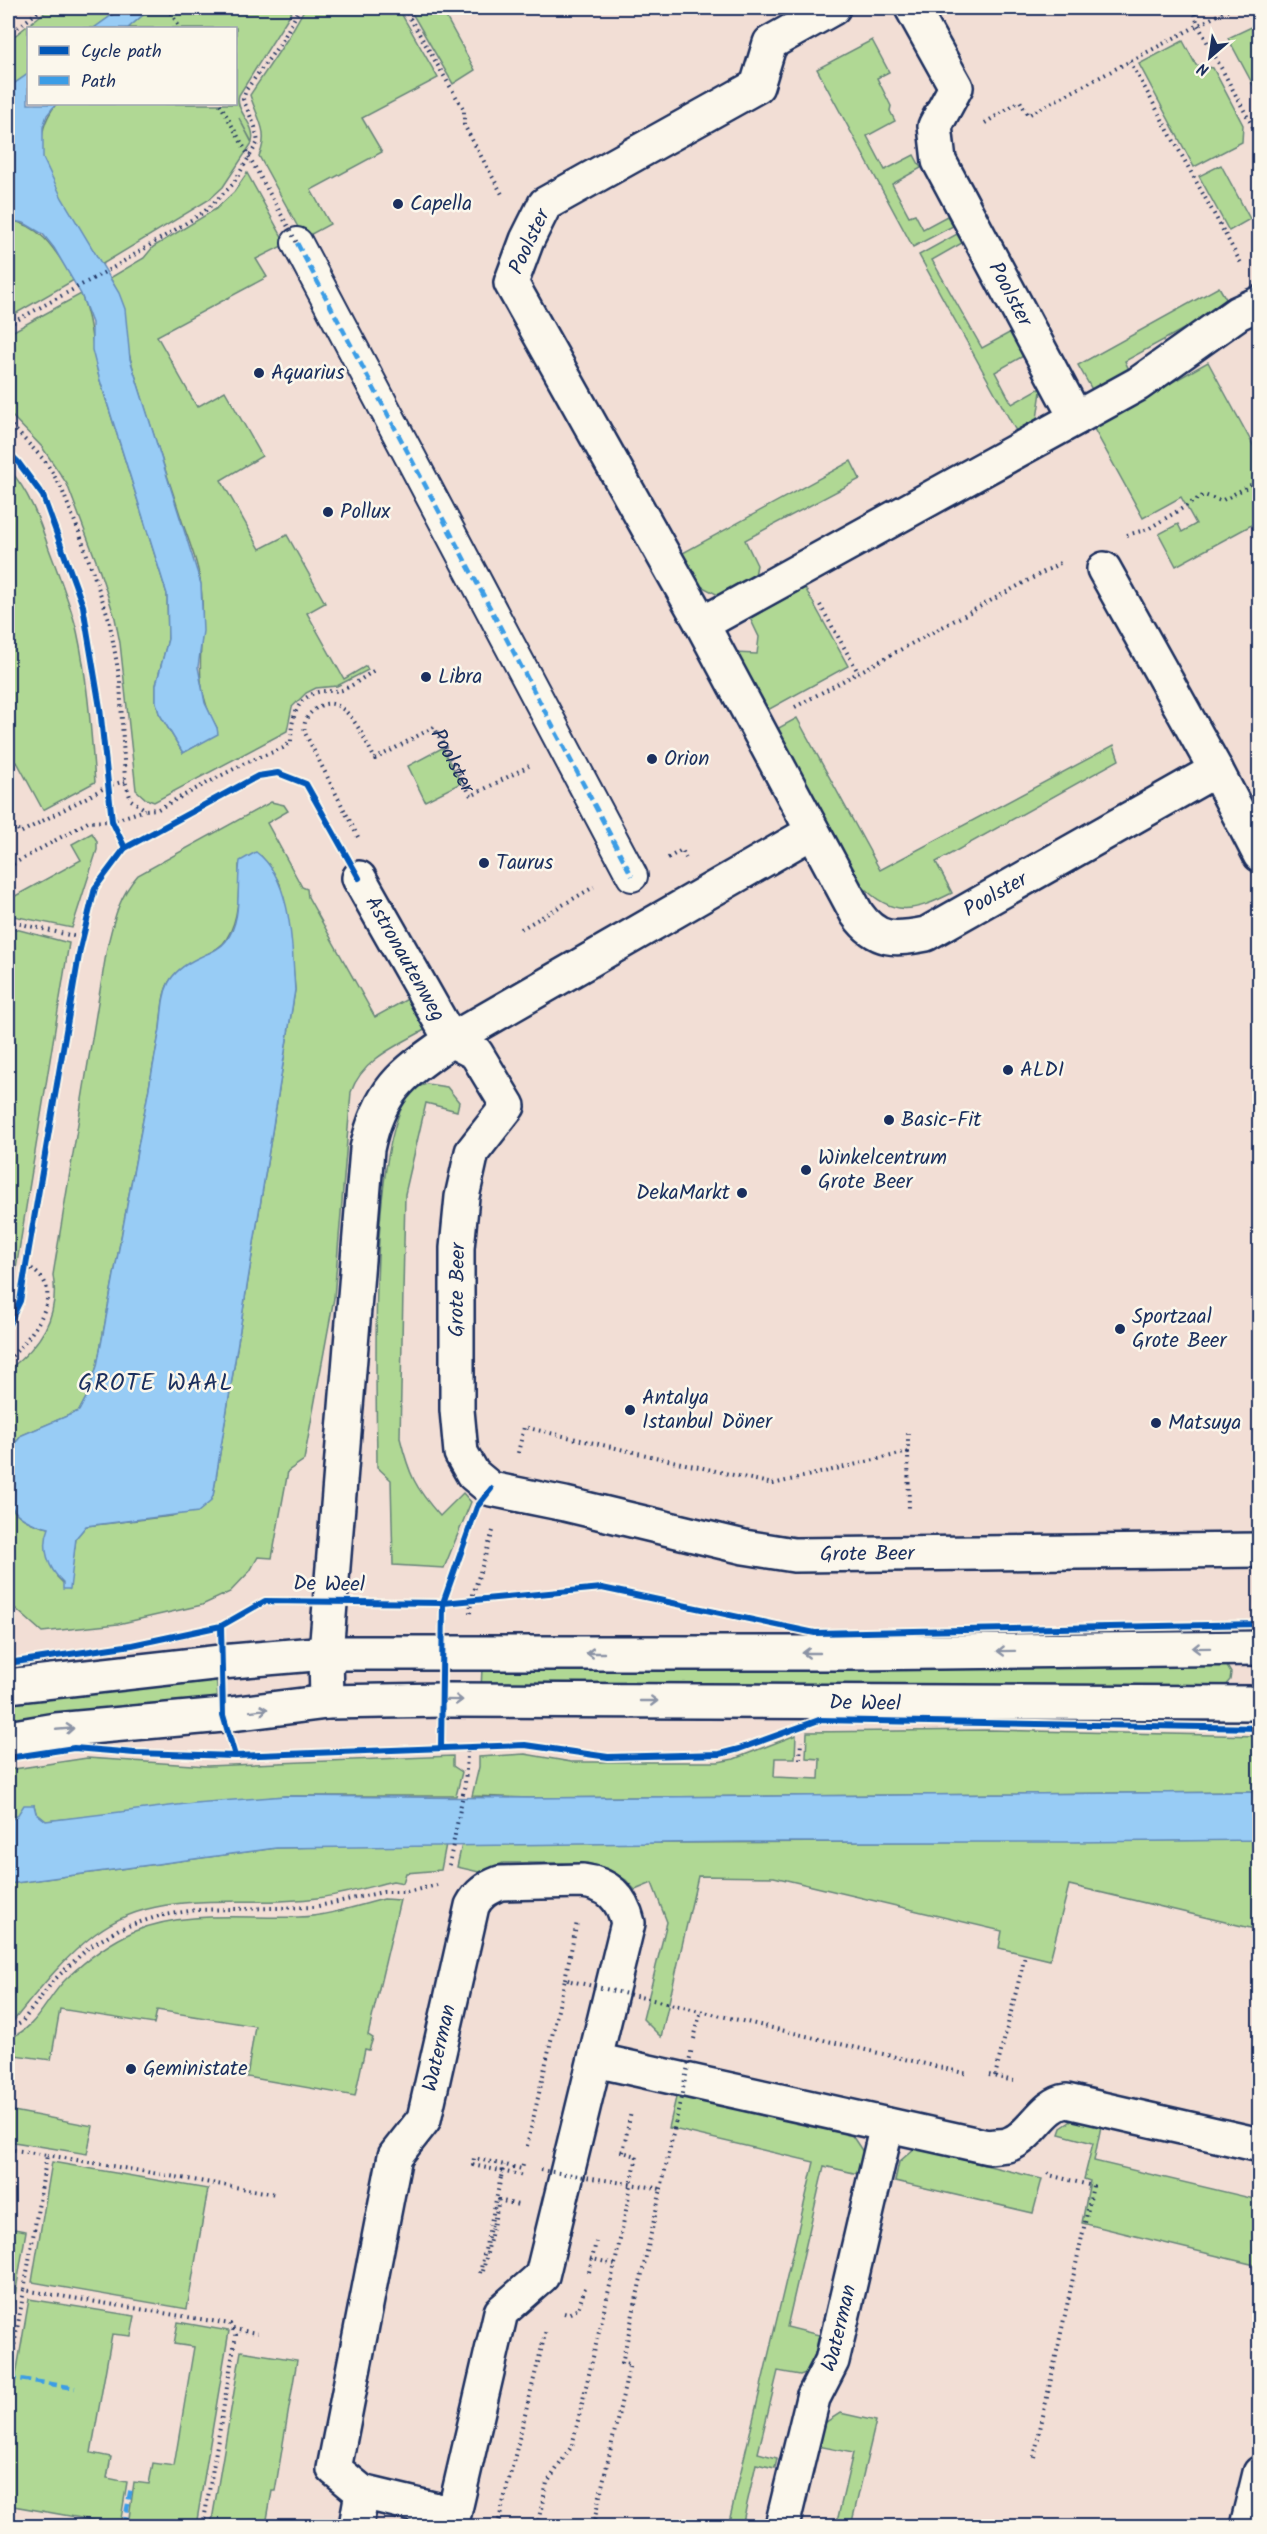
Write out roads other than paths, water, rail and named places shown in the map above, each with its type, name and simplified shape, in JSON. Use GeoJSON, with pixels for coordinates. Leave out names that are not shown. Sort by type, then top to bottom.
{"type":"FeatureCollection","features":[{"type":"Feature","properties":{"kind":"street","name":"Poolster"},"geometry":{"type":"LineString","coordinates":[[833,8],[770,43],[757,86],[545,204],[527,240],[511,283],[702,624],[812,832],[866,927],[883,937],[899,939],[926,934],[1216,770]]}},
{"type":"Feature","properties":{"kind":"street","name":"Poolster"},"geometry":{"type":"LineString","coordinates":[[912,8],[956,87],[935,126],[939,161],[1076,418]]}},
{"type":"Feature","properties":{"kind":"street"},"geometry":{"type":"LineString","coordinates":[[297,243],[630,871]]}},
{"type":"Feature","properties":{"kind":"street"},"geometry":{"type":"LineString","coordinates":[[702,624],[1138,384],[1238,313],[1260,303]]}},
{"type":"Feature","properties":{"kind":"street"},"geometry":{"type":"LineString","coordinates":[[1104,568],[1216,770],[1260,855]]}},
{"type":"Feature","properties":{"kind":"street"},"geometry":{"type":"LineString","coordinates":[[327,1702],[326,1653],[367,1149],[373,1123],[383,1101],[405,1072],[451,1040],[812,832]]}},
{"type":"Feature","properties":{"kind":"street","name":"Astronautenweg"},"geometry":{"type":"LineString","coordinates":[[359,878],[451,1040]]}},
{"type":"Feature","properties":{"kind":"street","name":"Grote Beer"},"geometry":{"type":"LineString","coordinates":[[451,1040],[476,1053],[508,1106],[472,1152],[462,1197],[458,1248],[457,1410],[461,1453],[473,1474],[491,1489],[565,1504],[744,1547],[794,1555],[1260,1550]]}},
{"type":"Feature","properties":{"kind":"street"},"geometry":{"type":"LineString","coordinates":[[8,1686],[221,1662],[326,1653],[853,1653],[1260,1648]]}},
{"type":"Feature","properties":{"kind":"street","name":"De Weel"},"geometry":{"type":"LineString","coordinates":[[8,1738],[56,1730],[224,1715],[327,1702],[443,1700],[1260,1703]]}},
{"type":"Feature","properties":{"kind":"street","name":"Waterman"},"geometry":{"type":"LineString","coordinates":[[582,1881],[608,1888],[625,1910],[628,1923],[595,2060],[542,2276],[501,2312],[454,2514],[362,2492],[334,2469],[395,2156],[424,2119],[472,1906],[477,1897],[491,1886],[500,1883],[582,1881]]}},
{"type":"Feature","properties":{"kind":"street"},"geometry":{"type":"LineString","coordinates":[[595,2060],[988,2147],[1009,2145],[1025,2134],[1055,2104],[1067,2101],[1260,2145]]}},
{"type":"Feature","properties":{"kind":"street","name":"Waterman"},"geometry":{"type":"LineString","coordinates":[[782,2526],[813,2398],[832,2361],[887,2125]]}},
{"type":"Feature","properties":{"kind":"street"},"geometry":{"type":"LineString","coordinates":[[1247,2526],[1260,2473]]}},
{"type":"Feature","properties":{"kind":"street"},"geometry":{"type":"LineString","coordinates":[[356,2526],[362,2492]]}},
{"type":"Feature","properties":{"kind":"water"},"geometry":{"type":"Polygon","coordinates":[[[122,8],[151,8],[129,27],[95,27],[122,8]]]}},
{"type":"Feature","properties":{"kind":"water"},"geometry":{"type":"Polygon","coordinates":[[[27,75],[27,105],[55,105],[47,115],[43,127],[43,158],[62,198],[119,293],[125,309],[130,359],[201,584],[203,631],[198,667],[205,703],[218,734],[183,753],[159,713],[156,702],[156,685],[168,639],[167,594],[99,377],[92,350],[92,323],[81,294],[54,248],[43,234],[24,223],[8,220],[8,88],[27,75]]]}},
{"type":"Feature","properties":{"kind":"water"},"geometry":{"type":"Polygon","coordinates":[[[256,852],[268,864],[284,897],[291,935],[295,990],[213,1496],[210,1502],[198,1512],[86,1526],[76,1538],[70,1589],[63,1589],[63,1582],[53,1571],[47,1557],[46,1543],[49,1528],[22,1518],[10,1502],[7,1480],[8,1452],[22,1435],[79,1411],[88,1394],[97,1366],[160,1029],[164,995],[171,978],[177,971],[217,949],[226,941],[237,913],[240,861],[256,852]]]}},
{"type":"Feature","properties":{"kind":"water"},"geometry":{"type":"Polygon","coordinates":[[[1259,1792],[1259,1840],[741,1842],[276,1848],[8,1884],[8,1822],[17,1816],[24,1805],[34,1805],[36,1813],[46,1821],[194,1803],[285,1796],[528,1798],[1259,1792]]]}},
{"type":"Feature","properties":{"kind":"place","name":"Capella"},"geometry":{"type":"Point","coordinates":[398,204]}},
{"type":"Feature","properties":{"kind":"place","name":"Aquarius"},"geometry":{"type":"Point","coordinates":[259,373]}},
{"type":"Feature","properties":{"kind":"place","name":"Pollux"},"geometry":{"type":"Point","coordinates":[328,512]}},
{"type":"Feature","properties":{"kind":"place","name":"Libra"},"geometry":{"type":"Point","coordinates":[426,677]}},
{"type":"Feature","properties":{"kind":"place","name":"Orion"},"geometry":{"type":"Point","coordinates":[652,759]}},
{"type":"Feature","properties":{"kind":"place","name":"Taurus"},"geometry":{"type":"Point","coordinates":[484,863]}},
{"type":"Feature","properties":{"kind":"place","name":"ALDI"},"geometry":{"type":"Point","coordinates":[1008,1070]}},
{"type":"Feature","properties":{"kind":"place","name":"Basic-Fit"},"geometry":{"type":"Point","coordinates":[889,1120]}},
{"type":"Feature","properties":{"kind":"place","name":"Winkelcentrum Grote Beer"},"geometry":{"type":"Point","coordinates":[806,1170]}},
{"type":"Feature","properties":{"kind":"place","name":"DekaMarkt"},"geometry":{"type":"Point","coordinates":[742,1193]}},
{"type":"Feature","properties":{"kind":"place","name":"Sportzaal Grote Beer"},"geometry":{"type":"Point","coordinates":[1120,1329]}},
{"type":"Feature","properties":{"kind":"place","name":"Antalya Istanbul Döner"},"geometry":{"type":"Point","coordinates":[630,1410]}},
{"type":"Feature","properties":{"kind":"place","name":"Matsuya"},"geometry":{"type":"Point","coordinates":[1156,1423]}},
{"type":"Feature","properties":{"kind":"place","name":"Geministate"},"geometry":{"type":"Point","coordinates":[131,2069]}},
{"type":"Feature","properties":{"kind":"district","name":"GROTE WAAL"},"geometry":{"type":"Point","coordinates":[156,1383]}}]}
